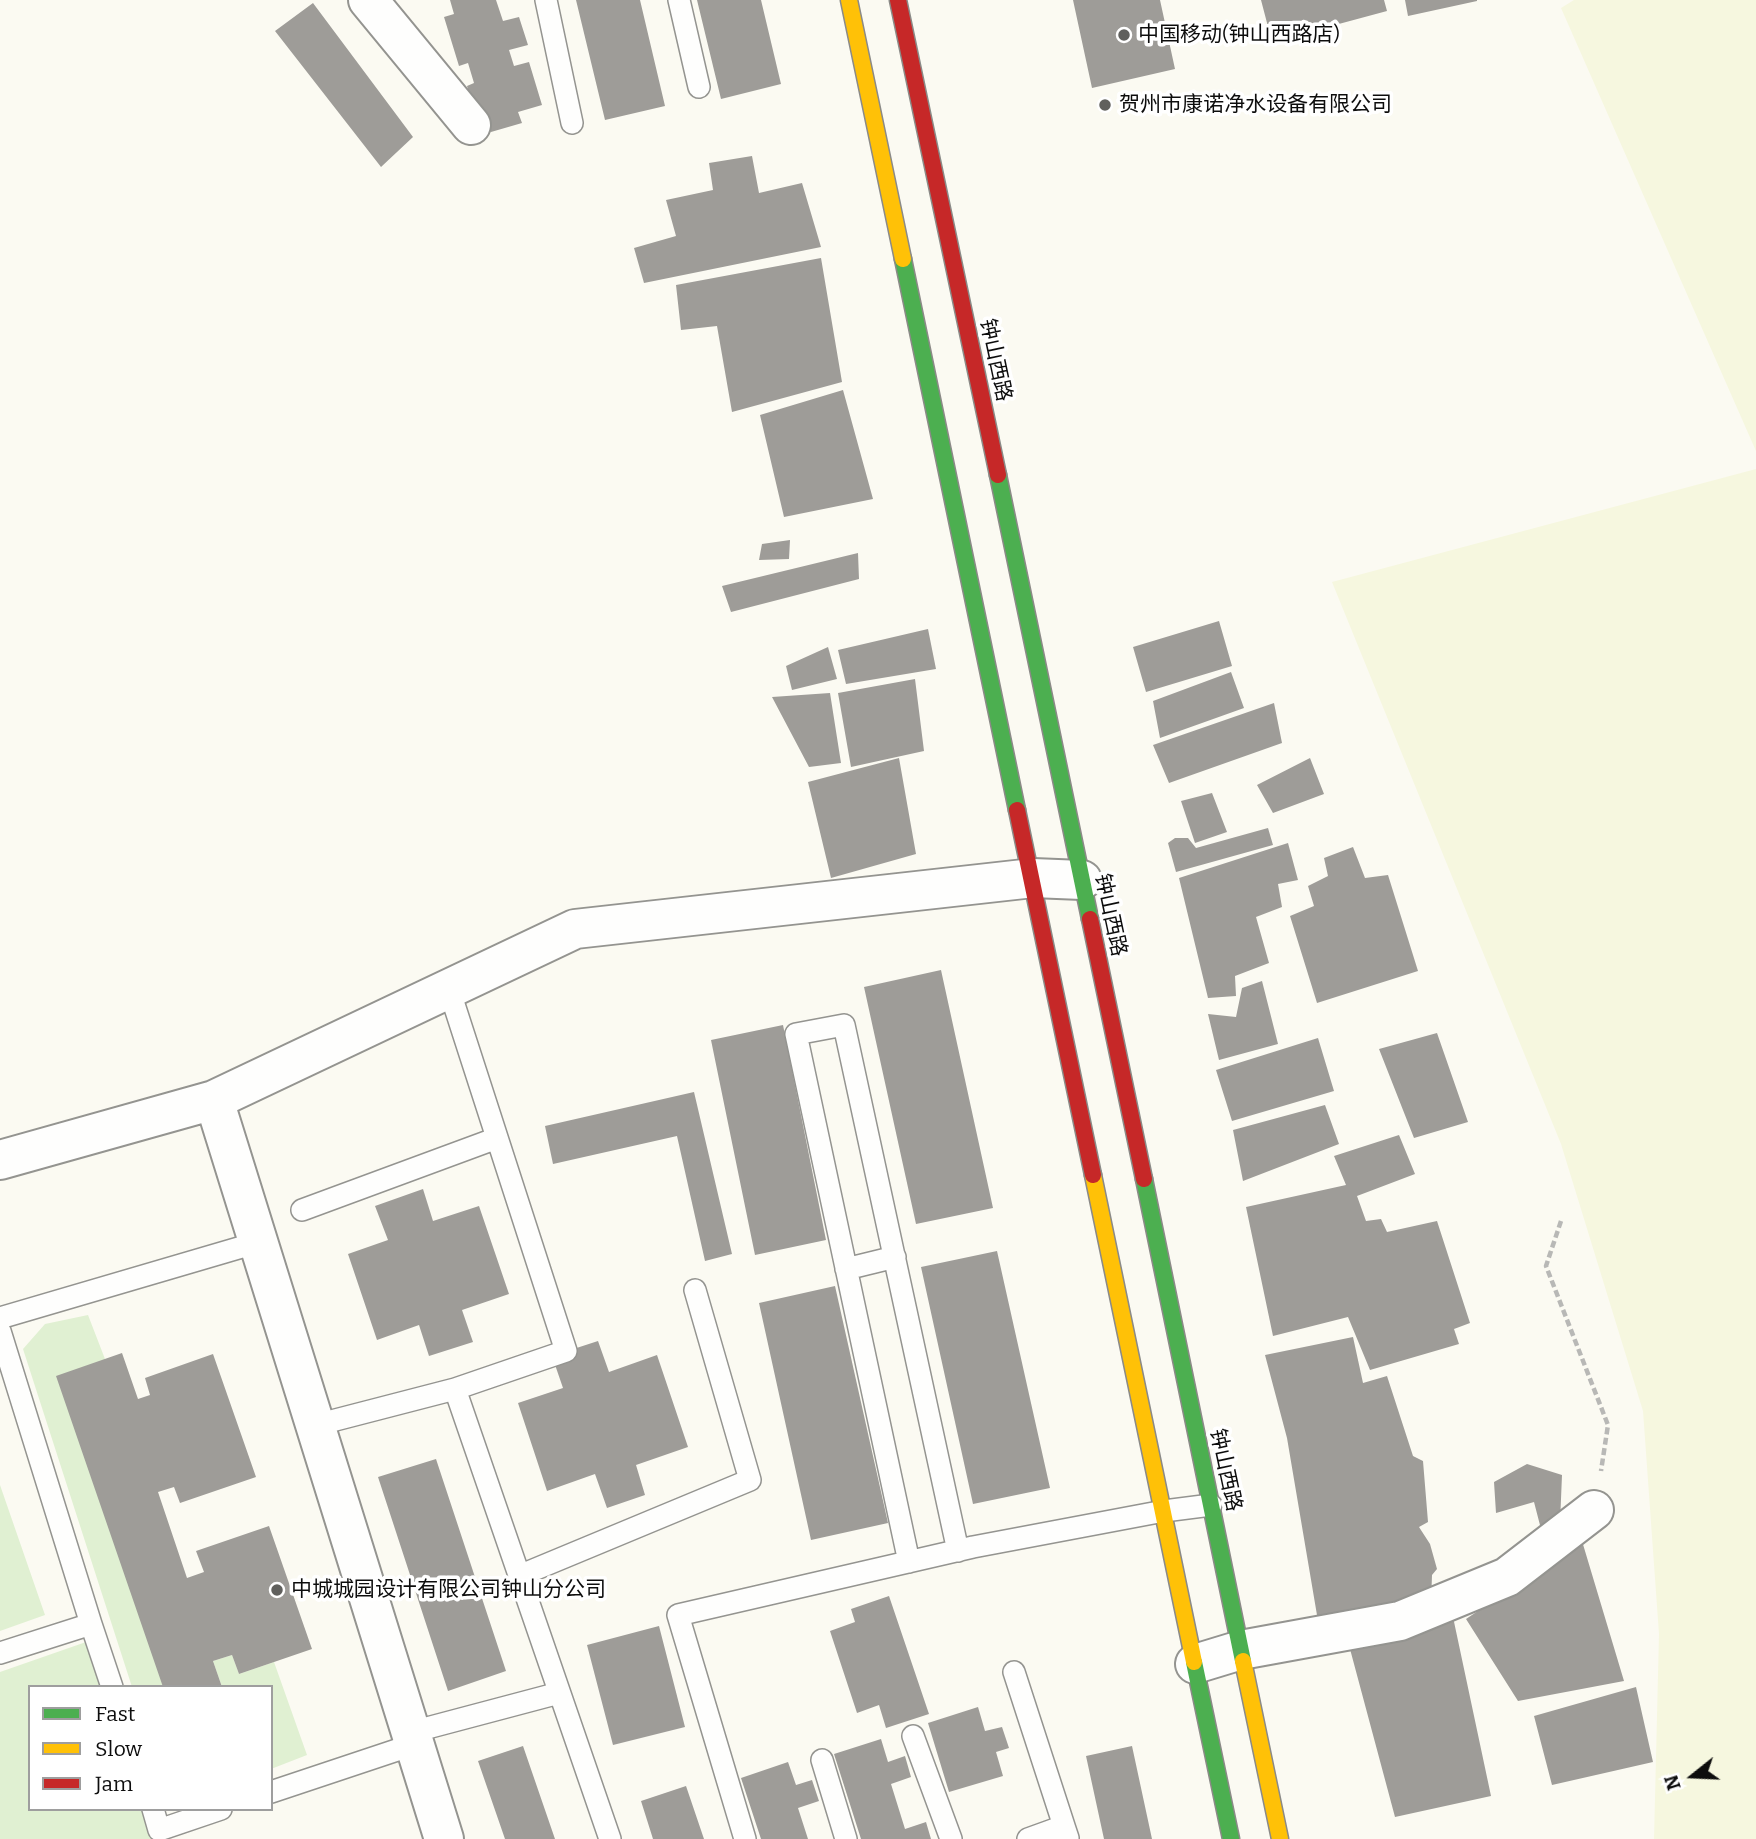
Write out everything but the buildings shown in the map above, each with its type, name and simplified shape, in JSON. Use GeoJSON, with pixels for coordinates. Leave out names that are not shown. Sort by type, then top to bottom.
{"type":"FeatureCollection","features":[{"type":"Feature","properties":{"kind":"main road"},"geometry":{"type":"LineString","coordinates":[[849,0],[1231,1839]]}},
{"type":"Feature","properties":{"kind":"main road","name":"钟山西路"},"geometry":{"type":"LineString","coordinates":[[898,0],[1280,1839]]}},
{"type":"Feature","properties":{"kind":"street"},"geometry":{"type":"LineString","coordinates":[[368,0],[471,125]]}},
{"type":"Feature","properties":{"kind":"street"},"geometry":{"type":"LineString","coordinates":[[0,1160],[214,1100],[575,929],[1033,877],[1082,880]]}},
{"type":"Feature","properties":{"kind":"street"},"geometry":{"type":"LineString","coordinates":[[214,1100],[444,1839]]}},
{"type":"Feature","properties":{"kind":"street"},"geometry":{"type":"LineString","coordinates":[[1195,1664],[1241,1650],[1401,1621],[1507,1577],[1594,1510]]}},
{"type":"Feature","properties":{"kind":"lane"},"geometry":{"type":"LineString","coordinates":[[546,0],[572,123]]}},
{"type":"Feature","properties":{"kind":"lane"},"geometry":{"type":"LineString","coordinates":[[678,0],[699,87]]}},
{"type":"Feature","properties":{"kind":"lane"},"geometry":{"type":"LineString","coordinates":[[316,1425],[454,1389],[566,1351],[449,989]]}},
{"type":"Feature","properties":{"kind":"lane"},"geometry":{"type":"LineString","coordinates":[[909,1562],[796,1034],[844,1025],[958,1551]]}},
{"type":"Feature","properties":{"kind":"lane"},"geometry":{"type":"LineString","coordinates":[[302,1210],[497,1138]]}},
{"type":"Feature","properties":{"kind":"lane"},"geometry":{"type":"LineString","coordinates":[[0,1318],[259,1242]]}},
{"type":"Feature","properties":{"kind":"lane"},"geometry":{"type":"LineString","coordinates":[[846,1269],[895,1257]]}},
{"type":"Feature","properties":{"kind":"lane"},"geometry":{"type":"LineString","coordinates":[[519,1576],[750,1480],[695,1290]]}},
{"type":"Feature","properties":{"kind":"lane"},"geometry":{"type":"LineString","coordinates":[[0,1331],[111,1685]]}},
{"type":"Feature","properties":{"kind":"lane"},"geometry":{"type":"LineString","coordinates":[[454,1389],[610,1839]]}},
{"type":"Feature","properties":{"kind":"lane"},"geometry":{"type":"LineString","coordinates":[[745,1839],[678,1615],[958,1551],[1164,1511],[1210,1505]]}},
{"type":"Feature","properties":{"kind":"lane"},"geometry":{"type":"LineString","coordinates":[[0,1653],[91,1624]]}},
{"type":"Feature","properties":{"kind":"lane"},"geometry":{"type":"LineString","coordinates":[[1014,1672],[1066,1833],[1028,1839]]}},
{"type":"Feature","properties":{"kind":"lane"},"geometry":{"type":"LineString","coordinates":[[273,1791],[413,1738],[559,1693]]}},
{"type":"Feature","properties":{"kind":"lane"},"geometry":{"type":"LineString","coordinates":[[912,1736],[951,1839]]}},
{"type":"Feature","properties":{"kind":"lane"},"geometry":{"type":"LineString","coordinates":[[822,1760],[846,1839]]}},
{"type":"Feature","properties":{"kind":"lane"},"geometry":{"type":"LineString","coordinates":[[154,1811],[159,1830],[215,1811]]}},
{"type":"Feature","properties":{"kind":"path"},"geometry":{"type":"LineString","coordinates":[[1561,1222],[1546,1266],[1608,1425],[1594,1510]]}},
{"type":"Feature","properties":{"kind":"green space"},"geometry":{"type":"Polygon","coordinates":[[[1574,0],[1756,0],[1756,451],[1561,8],[1574,0]]]}},
{"type":"Feature","properties":{"kind":"green space"},"geometry":{"type":"Polygon","coordinates":[[[1756,469],[1756,1839],[1654,1839],[1659,1634],[1643,1411],[1561,1144],[1332,582],[1756,469]]]}},
{"type":"Feature","properties":{"kind":"green space"},"geometry":{"type":"Polygon","coordinates":[[[88,1315],[105,1359],[163,1685],[131,1685],[23,1349],[45,1324],[88,1315]]]}},
{"type":"Feature","properties":{"kind":"green space"},"geometry":{"type":"Polygon","coordinates":[[[0,1485],[45,1615],[0,1631],[0,1485]]]}},
{"type":"Feature","properties":{"kind":"green space"},"geometry":{"type":"Polygon","coordinates":[[[86,1642],[100,1685],[28,1685],[28,1811],[143,1811],[153,1839],[0,1839],[0,1672],[86,1642]]]}},
{"type":"Feature","properties":{"kind":"green space"},"geometry":{"type":"Polygon","coordinates":[[[232,1655],[239,1674],[274,1662],[307,1755],[273,1768],[273,1685],[221,1685],[213,1661],[232,1655]]]}},
{"type":"Feature","properties":{"kind":"traffic: fast"},"geometry":{"type":"LineString","coordinates":[[903,259],[1017,810]]}},
{"type":"Feature","properties":{"kind":"traffic: fast"},"geometry":{"type":"LineString","coordinates":[[998,475],[1090,919]]}},
{"type":"Feature","properties":{"kind":"traffic: fast"},"geometry":{"type":"LineString","coordinates":[[1144,1179],[1243,1661]]}},
{"type":"Feature","properties":{"kind":"traffic: fast"},"geometry":{"type":"LineString","coordinates":[[1194,1662],[1231,1839]]}},
{"type":"Feature","properties":{"kind":"traffic: slow"},"geometry":{"type":"LineString","coordinates":[[849,0],[903,259]]}},
{"type":"Feature","properties":{"kind":"traffic: slow"},"geometry":{"type":"LineString","coordinates":[[1093,1175],[1194,1662]]}},
{"type":"Feature","properties":{"kind":"traffic: slow"},"geometry":{"type":"LineString","coordinates":[[1243,1661],[1280,1839]]}},
{"type":"Feature","properties":{"kind":"traffic: jam"},"geometry":{"type":"LineString","coordinates":[[898,0],[998,475]]}},
{"type":"Feature","properties":{"kind":"traffic: jam"},"geometry":{"type":"LineString","coordinates":[[1017,810],[1093,1175]]}},
{"type":"Feature","properties":{"kind":"traffic: jam"},"geometry":{"type":"LineString","coordinates":[[1090,919],[1144,1179]]}},
{"type":"Feature","properties":{"kind":"place","name":"中国移动(钟山西路店)"},"geometry":{"type":"Point","coordinates":[1124,35]}},
{"type":"Feature","properties":{"kind":"place","name":"贺州市康诺净水设备有限公司"},"geometry":{"type":"Point","coordinates":[1105,105]}},
{"type":"Feature","properties":{"kind":"place","name":"中城城园设计有限公司钟山分公司"},"geometry":{"type":"Point","coordinates":[277,1590]}}]}
